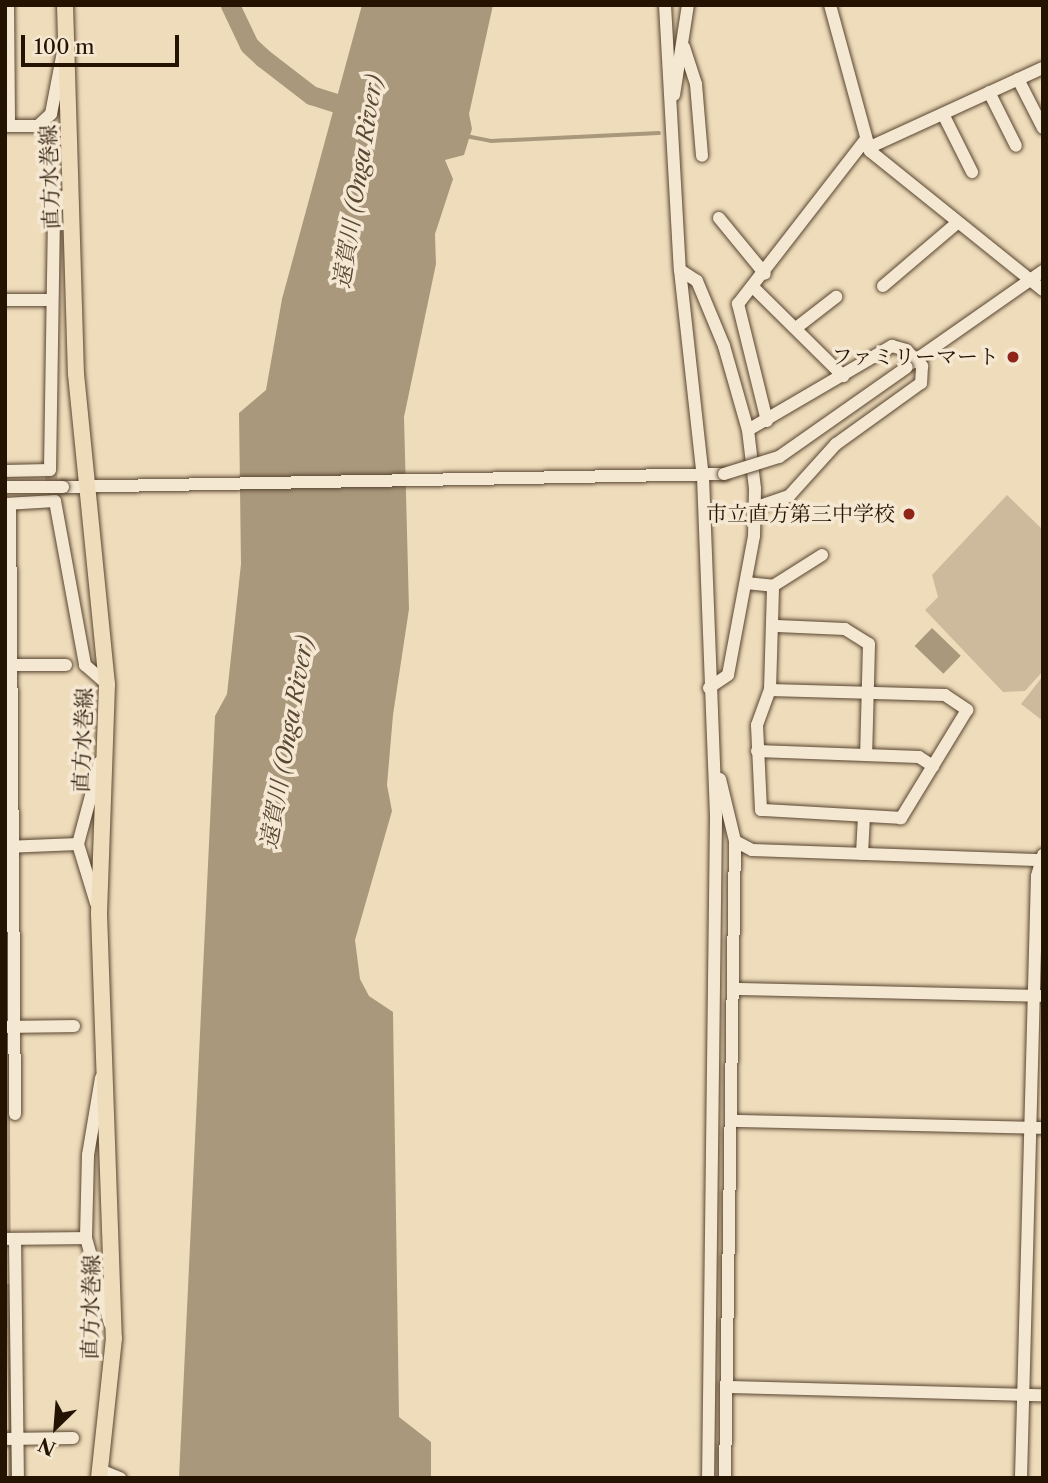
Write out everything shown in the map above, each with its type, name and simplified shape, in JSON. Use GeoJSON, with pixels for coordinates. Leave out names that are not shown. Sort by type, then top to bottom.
{"type":"FeatureCollection","features":[{"type":"Feature","properties":{"kind":"main road","name":"直方水巻線"},"geometry":{"type":"LineString","coordinates":[[65,5],[76,374],[96,487],[107,684],[99,914],[101,1078],[112,1201],[114,1338],[100,1474]]}},
{"type":"Feature","properties":{"kind":"street"},"geometry":{"type":"LineString","coordinates":[[8,5],[7,126],[38,126],[51,114],[66,37]]}},
{"type":"Feature","properties":{"kind":"street"},"geometry":{"type":"LineString","coordinates":[[665,5],[680,270],[703,477],[713,748],[717,906],[708,1478]]}},
{"type":"Feature","properties":{"kind":"street"},"geometry":{"type":"LineString","coordinates":[[671,107],[684,47],[688,5]]}},
{"type":"Feature","properties":{"kind":"street"},"geometry":{"type":"LineString","coordinates":[[830,5],[867,144],[957,223],[1043,290]]}},
{"type":"Feature","properties":{"kind":"street"},"geometry":{"type":"LineString","coordinates":[[684,47],[696,84],[702,156]]}},
{"type":"Feature","properties":{"kind":"street"},"geometry":{"type":"LineString","coordinates":[[767,421],[738,304],[765,274],[867,144],[943,114],[1043,68]]}},
{"type":"Feature","properties":{"kind":"street"},"geometry":{"type":"LineString","coordinates":[[1018,79],[1043,128]]}},
{"type":"Feature","properties":{"kind":"street"},"geometry":{"type":"LineString","coordinates":[[989,92],[1016,146]]}},
{"type":"Feature","properties":{"kind":"street"},"geometry":{"type":"LineString","coordinates":[[943,114],[972,172]]}},
{"type":"Feature","properties":{"kind":"street"},"geometry":{"type":"LineString","coordinates":[[6,471],[50,470],[50,300],[54,203],[72,192]]}},
{"type":"Feature","properties":{"kind":"street"},"geometry":{"type":"LineString","coordinates":[[719,218],[765,274]]}},
{"type":"Feature","properties":{"kind":"street"},"geometry":{"type":"LineString","coordinates":[[883,286],[957,223]]}},
{"type":"Feature","properties":{"kind":"street"},"geometry":{"type":"LineString","coordinates":[[680,270],[697,281],[724,346],[748,430],[755,508],[746,583],[728,675],[709,688]]}},
{"type":"Feature","properties":{"kind":"street"},"geometry":{"type":"LineString","coordinates":[[5,487],[703,477],[724,474],[779,457],[1028,278],[1043,271]]}},
{"type":"Feature","properties":{"kind":"street"},"geometry":{"type":"LineString","coordinates":[[753,287],[843,376]]}},
{"type":"Feature","properties":{"kind":"street"},"geometry":{"type":"LineString","coordinates":[[796,328],[836,297]]}},
{"type":"Feature","properties":{"kind":"street"},"geometry":{"type":"LineString","coordinates":[[6,300],[50,300]]}},
{"type":"Feature","properties":{"kind":"street"},"geometry":{"type":"LineString","coordinates":[[748,430],[892,346],[912,363],[921,383],[836,444],[789,496],[755,508]]}},
{"type":"Feature","properties":{"kind":"street"},"geometry":{"type":"LineString","coordinates":[[15,1114],[9,1027],[8,504],[55,501],[85,665],[107,684]]}},
{"type":"Feature","properties":{"kind":"street"},"geometry":{"type":"LineString","coordinates":[[746,583],[773,586],[822,555]]}},
{"type":"Feature","properties":{"kind":"street"},"geometry":{"type":"LineString","coordinates":[[770,690],[945,695],[967,710],[901,818],[761,810],[757,725],[770,690],[777,625],[773,586]]}},
{"type":"Feature","properties":{"kind":"street"},"geometry":{"type":"LineString","coordinates":[[777,625],[845,629],[869,645],[866,755]]}},
{"type":"Feature","properties":{"kind":"street"},"geometry":{"type":"LineString","coordinates":[[8,665],[66,665]]}},
{"type":"Feature","properties":{"kind":"street"},"geometry":{"type":"LineString","coordinates":[[713,748],[735,841],[735,1121],[725,1478]]}},
{"type":"Feature","properties":{"kind":"street"},"geometry":{"type":"LineString","coordinates":[[99,914],[78,844],[103,750]]}},
{"type":"Feature","properties":{"kind":"street"},"geometry":{"type":"LineString","coordinates":[[757,751],[919,757],[933,766]]}},
{"type":"Feature","properties":{"kind":"street"},"geometry":{"type":"LineString","coordinates":[[862,854],[864,816]]}},
{"type":"Feature","properties":{"kind":"street"},"geometry":{"type":"LineString","coordinates":[[735,841],[752,850],[1042,858],[1036,1128],[1021,1478]]}},
{"type":"Feature","properties":{"kind":"street"},"geometry":{"type":"LineString","coordinates":[[9,847],[78,844]]}},
{"type":"Feature","properties":{"kind":"street"},"geometry":{"type":"LineString","coordinates":[[735,989],[1038,996]]}},
{"type":"Feature","properties":{"kind":"street"},"geometry":{"type":"LineString","coordinates":[[9,1027],[74,1026]]}},
{"type":"Feature","properties":{"kind":"street"},"geometry":{"type":"LineString","coordinates":[[101,1078],[92,1120],[86,1238],[114,1338]]}},
{"type":"Feature","properties":{"kind":"street"},"geometry":{"type":"LineString","coordinates":[[735,1121],[1036,1128]]}},
{"type":"Feature","properties":{"kind":"street"},"geometry":{"type":"LineString","coordinates":[[18,1478],[11,1439],[10,1239],[86,1238]]}},
{"type":"Feature","properties":{"kind":"street"},"geometry":{"type":"LineString","coordinates":[[727,1387],[1043,1395]]}},
{"type":"Feature","properties":{"kind":"street"},"geometry":{"type":"LineString","coordinates":[[11,1439],[73,1438]]}},
{"type":"Feature","properties":{"kind":"street"},"geometry":{"type":"LineString","coordinates":[[100,1474],[120,1478]]}},
{"type":"Feature","properties":{"kind":"shaded area"},"geometry":{"type":"Polygon","coordinates":[[[1007,495],[1043,530],[1043,671],[1025,691],[1003,692],[925,610],[938,597],[932,575],[1007,495]]]}},
{"type":"Feature","properties":{"kind":"shaded area"},"geometry":{"type":"Polygon","coordinates":[[[1043,676],[1043,721],[1021,704],[1043,676]]]}},
{"type":"Feature","properties":{"kind":"water","name":"遠賀川 (Onga River)"},"geometry":{"type":"Polygon","coordinates":[[[362,5],[493,5],[469,114],[472,129],[464,155],[445,160],[453,179],[435,234],[436,264],[404,417],[409,609],[393,715],[387,785],[392,811],[355,940],[360,979],[369,996],[393,1012],[399,1417],[431,1442],[431,1478],[179,1478],[215,716],[227,694],[241,564],[239,413],[266,390],[282,299],[362,5]]]}},
{"type":"Feature","properties":{"kind":"water"},"geometry":{"type":"Polygon","coordinates":[[[932,628],[961,656],[943,674],[915,646],[932,628]]]}},
{"type":"Feature","properties":{"kind":"waterway","name":"遠賀川 (Onga River)"},"geometry":{"type":"LineString","coordinates":[[230,5],[249,45],[263,58],[311,95],[358,110]]}},
{"type":"Feature","properties":{"kind":"waterway"},"geometry":{"type":"LineString","coordinates":[[466,136],[491,141],[659,133]]}},
{"type":"Feature","properties":{"kind":"waterway"},"geometry":{"type":"LineString","coordinates":[[5,685],[6,844]]}},
{"type":"Feature","properties":{"kind":"waterway"},"geometry":{"type":"LineString","coordinates":[[6,852],[8,1022]]}},
{"type":"Feature","properties":{"kind":"waterway"},"geometry":{"type":"LineString","coordinates":[[8,1030],[9,1236]]}},
{"type":"Feature","properties":{"kind":"waterway"},"geometry":{"type":"LineString","coordinates":[[9,1286],[11,1435]]}},
{"type":"Feature","properties":{"kind":"waterway"},"geometry":{"type":"LineString","coordinates":[[11,1443],[11,1478]]}},
{"type":"Feature","properties":{"kind":"tunnel"},"geometry":{"type":"LineString","coordinates":[[50,470],[55,501]]}},
{"type":"Feature","properties":{"kind":"place","name":"ファミリーマート"},"geometry":{"type":"Point","coordinates":[1013,357]}},
{"type":"Feature","properties":{"kind":"place","name":"市立直方第三中学校"},"geometry":{"type":"Point","coordinates":[909,514]}}]}
